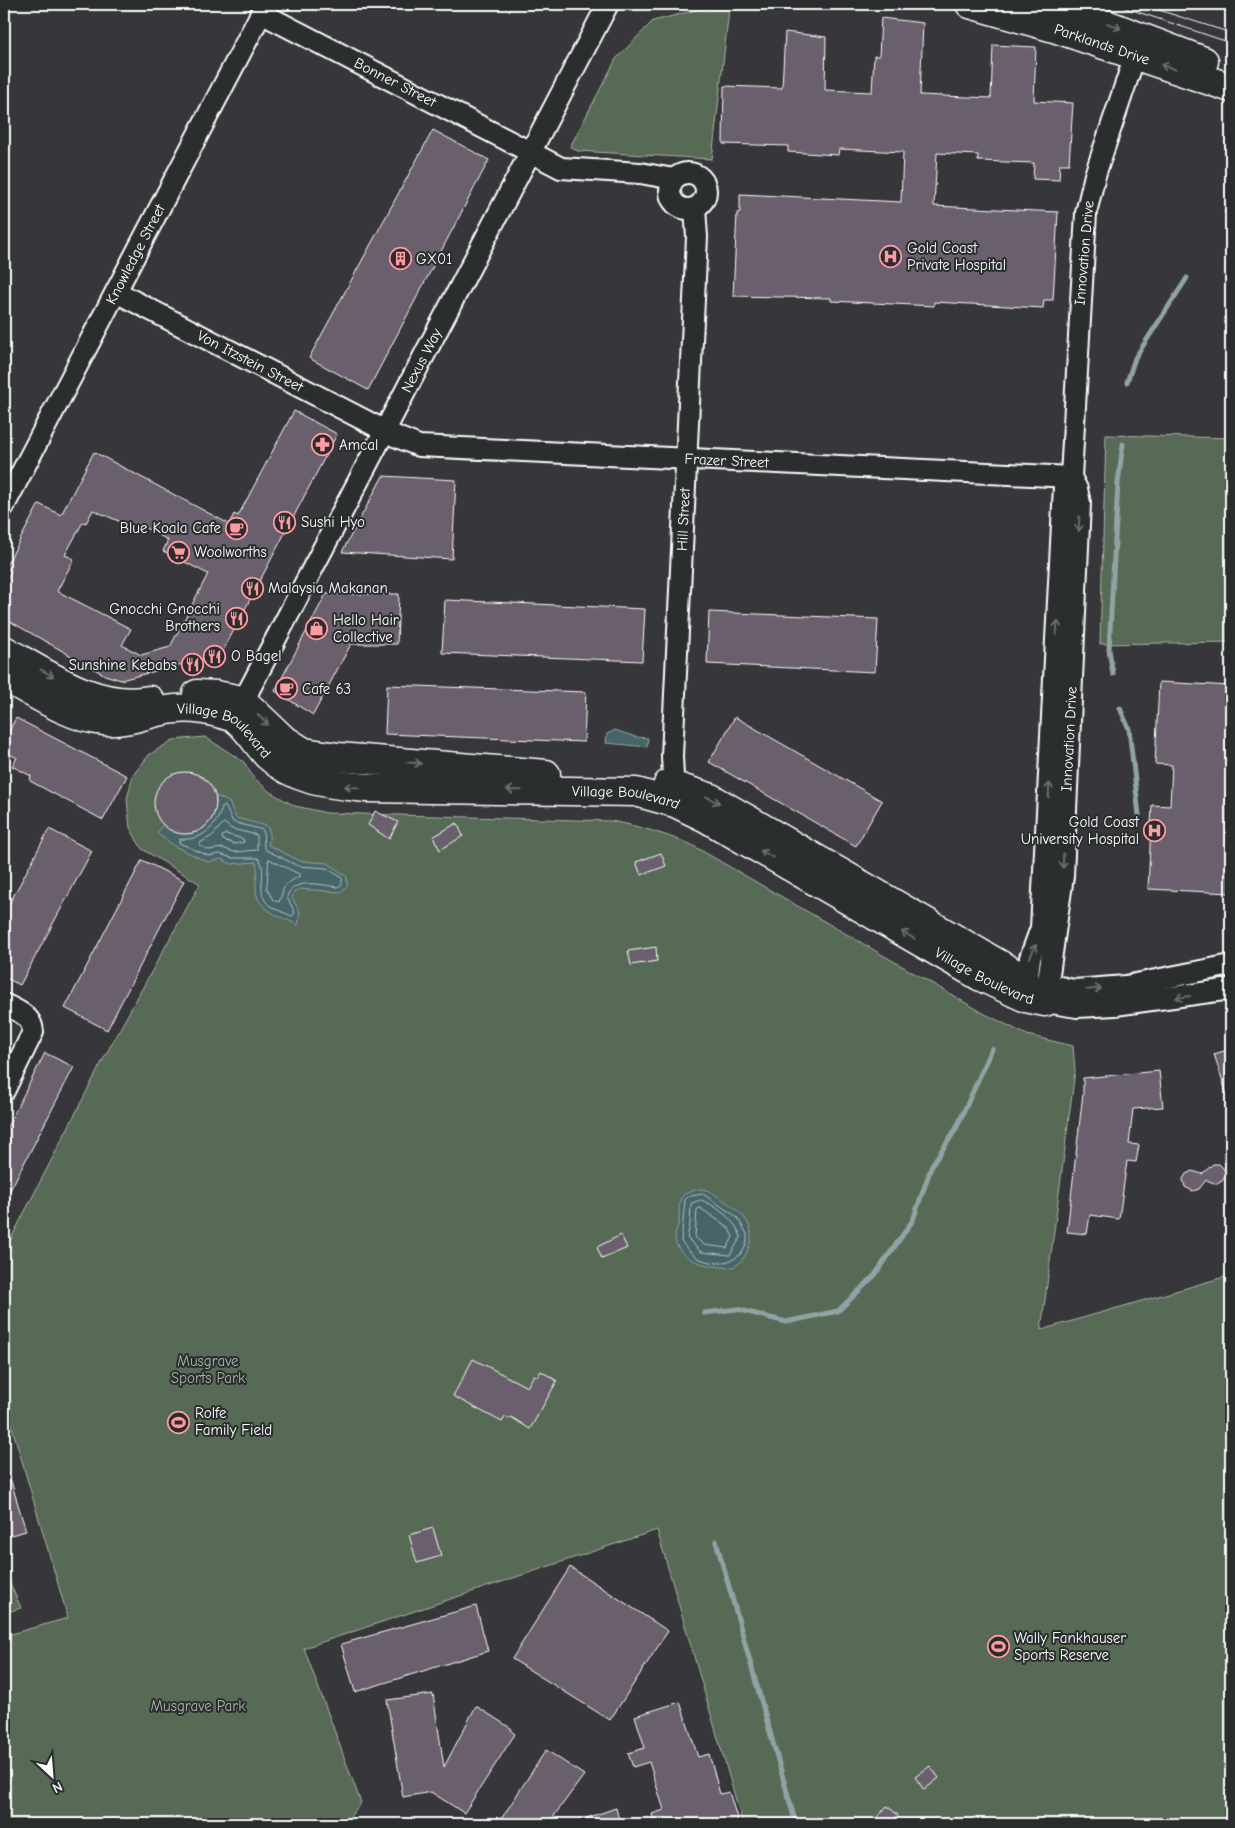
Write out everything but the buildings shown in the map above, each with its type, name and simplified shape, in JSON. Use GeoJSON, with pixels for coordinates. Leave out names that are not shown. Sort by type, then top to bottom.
{"type":"FeatureCollection","features":[{"type":"Feature","properties":{"kind":"street","name":"Nexus Way"},"geometry":{"type":"LineString","coordinates":[[238,709],[608,4]]}},
{"type":"Feature","properties":{"kind":"street","name":"Parklands Drive"},"geometry":{"type":"LineString","coordinates":[[970,4],[1054,28],[1138,47],[1231,72]]}},
{"type":"Feature","properties":{"kind":"street","name":"Parklands Drive"},"geometry":{"type":"LineString","coordinates":[[1053,4],[1138,47],[1231,88]]}},
{"type":"Feature","properties":{"kind":"street","name":"Bonner Street"},"geometry":{"type":"LineString","coordinates":[[264,8],[530,153]]}},
{"type":"Feature","properties":{"kind":"street","name":"Knowledge Street"},"geometry":{"type":"LineString","coordinates":[[4,506],[264,8]]}},
{"type":"Feature","properties":{"kind":"street","name":"Innovation Drive"},"geometry":{"type":"LineString","coordinates":[[1036,991],[1030,958],[1041,928],[1064,486],[1071,477],[1086,213],[1095,175],[1138,47]]}},
{"type":"Feature","properties":{"kind":"street"},"geometry":{"type":"LineString","coordinates":[[530,153],[567,169],[640,173],[674,179],[685,173],[694,173],[704,181],[705,198],[694,208],[682,208],[672,200],[670,189],[674,179]]}},
{"type":"Feature","properties":{"kind":"street","name":"Hill Street"},"geometry":{"type":"LineString","coordinates":[[673,793],[697,237],[694,208]]}},
{"type":"Feature","properties":{"kind":"street","name":"Von Itzstein Street"},"geometry":{"type":"LineString","coordinates":[[116,292],[384,431]]}},
{"type":"Feature","properties":{"kind":"street","name":"Frazer Street"},"geometry":{"type":"LineString","coordinates":[[384,431],[413,444],[426,447],[1071,477]]}},
{"type":"Feature","properties":{"kind":"street","name":"Village Boulevard"},"geometry":{"type":"LineString","coordinates":[[4,650],[94,697],[121,703],[138,702],[179,693],[216,694],[304,752],[709,797],[1036,991],[1077,1007],[1115,1006],[1231,989]]}},
{"type":"Feature","properties":{"kind":"street","name":"Village Boulevard"},"geometry":{"type":"LineString","coordinates":[[4,677],[69,711],[104,721],[136,719],[174,709],[238,709]]}},
{"type":"Feature","properties":{"kind":"street","name":"Village Boulevard"},"geometry":{"type":"LineString","coordinates":[[1036,991],[1126,986],[1231,966]]}},
{"type":"Feature","properties":{"kind":"street"},"geometry":{"type":"LineString","coordinates":[[4,1004],[29,1018],[33,1024],[33,1032],[4,1091]]}},
{"type":"Feature","properties":{"kind":"green space"},"geometry":{"type":"Polygon","coordinates":[[[704,8],[729,10],[712,159],[578,151],[570,147],[616,59],[653,21],[704,8]]]}},
{"type":"Feature","properties":{"kind":"green space"},"geometry":{"type":"Polygon","coordinates":[[[1106,435],[1231,438],[1231,642],[1100,644],[1106,435]]]}},
{"type":"Feature","properties":{"kind":"green space"},"geometry":{"type":"Polygon","coordinates":[[[205,737],[244,762],[253,777],[270,792],[295,806],[327,813],[611,821],[671,837],[690,844],[985,1014],[1027,1035],[1073,1046],[1075,1071],[1041,1330],[1231,1275],[1231,1824],[743,1824],[657,1530],[304,1648],[361,1803],[344,1824],[4,1824],[4,1636],[68,1618],[4,1400],[4,1252],[105,1056],[200,884],[142,849],[130,828],[127,799],[133,775],[149,755],[173,740],[205,737]]]}},
{"type":"Feature","properties":{"kind":"green space"},"geometry":{"type":"Polygon","coordinates":[[[4,1570],[21,1608],[4,1613],[4,1570]]]}},
{"type":"Feature","properties":{"kind":"water"},"geometry":{"type":"Polygon","coordinates":[[[615,730],[636,737],[648,738],[647,747],[606,743],[607,734],[615,730]]]}},
{"type":"Feature","properties":{"kind":"water"},"geometry":{"type":"Polygon","coordinates":[[[216,796],[229,802],[236,818],[267,826],[270,833],[268,845],[300,861],[328,863],[347,877],[347,886],[341,892],[299,889],[294,892],[292,898],[300,912],[298,925],[271,912],[260,902],[256,889],[256,862],[231,864],[221,859],[208,862],[174,846],[157,833],[163,825],[173,831],[183,833],[193,833],[201,830],[212,817],[216,796]]]}},
{"type":"Feature","properties":{"kind":"water"},"geometry":{"type":"Polygon","coordinates":[[[700,1189],[711,1192],[746,1219],[751,1233],[751,1240],[745,1256],[735,1266],[720,1267],[695,1261],[683,1254],[676,1243],[675,1234],[679,1223],[681,1199],[687,1193],[700,1189]]]}},
{"type":"Feature","properties":{"kind":"waterway"},"geometry":{"type":"LineString","coordinates":[[1226,212],[1231,205]]}},
{"type":"Feature","properties":{"kind":"waterway"},"geometry":{"type":"LineString","coordinates":[[1127,382],[1135,358],[1187,278]]}},
{"type":"Feature","properties":{"kind":"waterway"},"geometry":{"type":"LineString","coordinates":[[1113,674],[1109,650],[1118,483],[1123,444]]}},
{"type":"Feature","properties":{"kind":"waterway"},"geometry":{"type":"LineString","coordinates":[[1120,708],[1129,729],[1139,815]]}},
{"type":"Feature","properties":{"kind":"waterway"},"geometry":{"type":"LineString","coordinates":[[704,1313],[737,1309],[786,1322],[838,1311],[875,1275],[913,1220],[932,1165],[956,1129],[992,1049]]}},
{"type":"Feature","properties":{"kind":"waterway"},"geometry":{"type":"LineString","coordinates":[[716,1541],[796,1824]]}},
{"type":"Feature","properties":{"kind":"tram line"},"geometry":{"type":"LineString","coordinates":[[1114,4],[1231,43]]}},
{"type":"Feature","properties":{"kind":"tram line"},"geometry":{"type":"LineString","coordinates":[[1140,4],[1231,33]]}},
{"type":"Feature","properties":{"kind":"place","name":"Gold Coast Private Hospital"},"geometry":{"type":"Point","coordinates":[891,257]}},
{"type":"Feature","properties":{"kind":"place","name":"GX01"},"geometry":{"type":"Point","coordinates":[400,259]}},
{"type":"Feature","properties":{"kind":"place","name":"Amcal"},"geometry":{"type":"Point","coordinates":[323,445]}},
{"type":"Feature","properties":{"kind":"place","name":"Sushi Hyo"},"geometry":{"type":"Point","coordinates":[285,522]}},
{"type":"Feature","properties":{"kind":"place","name":"Blue Koala Cafe"},"geometry":{"type":"Point","coordinates":[237,528]}},
{"type":"Feature","properties":{"kind":"place","name":"Woolworths"},"geometry":{"type":"Point","coordinates":[178,552]}},
{"type":"Feature","properties":{"kind":"place","name":"Malaysia Makanan"},"geometry":{"type":"Point","coordinates":[252,588]}},
{"type":"Feature","properties":{"kind":"place","name":"Gnocchi Gnocchi Brothers"},"geometry":{"type":"Point","coordinates":[236,618]}},
{"type":"Feature","properties":{"kind":"place","name":"Hello Hair Collective"},"geometry":{"type":"Point","coordinates":[317,629]}},
{"type":"Feature","properties":{"kind":"place","name":"O Bagel"},"geometry":{"type":"Point","coordinates":[215,656]}},
{"type":"Feature","properties":{"kind":"place","name":"Sunshine Kebabs"},"geometry":{"type":"Point","coordinates":[193,665]}},
{"type":"Feature","properties":{"kind":"place","name":"Cafe 63"},"geometry":{"type":"Point","coordinates":[286,689]}},
{"type":"Feature","properties":{"kind":"place","name":"Gold Coast University Hospital"},"geometry":{"type":"Point","coordinates":[1155,831]}},
{"type":"Feature","properties":{"kind":"place","name":"Rolfe Family Field"},"geometry":{"type":"Point","coordinates":[179,1422]}},
{"type":"Feature","properties":{"kind":"place","name":"Wally Fankhauser Sports Reserve"},"geometry":{"type":"Point","coordinates":[998,1647]}},
{"type":"Feature","properties":{"kind":"park label","name":"Musgrave Sports Park"},"geometry":{"type":"Point","coordinates":[208,1370]}},
{"type":"Feature","properties":{"kind":"park label","name":"Musgrave Park"},"geometry":{"type":"Point","coordinates":[198,1706]}}]}
